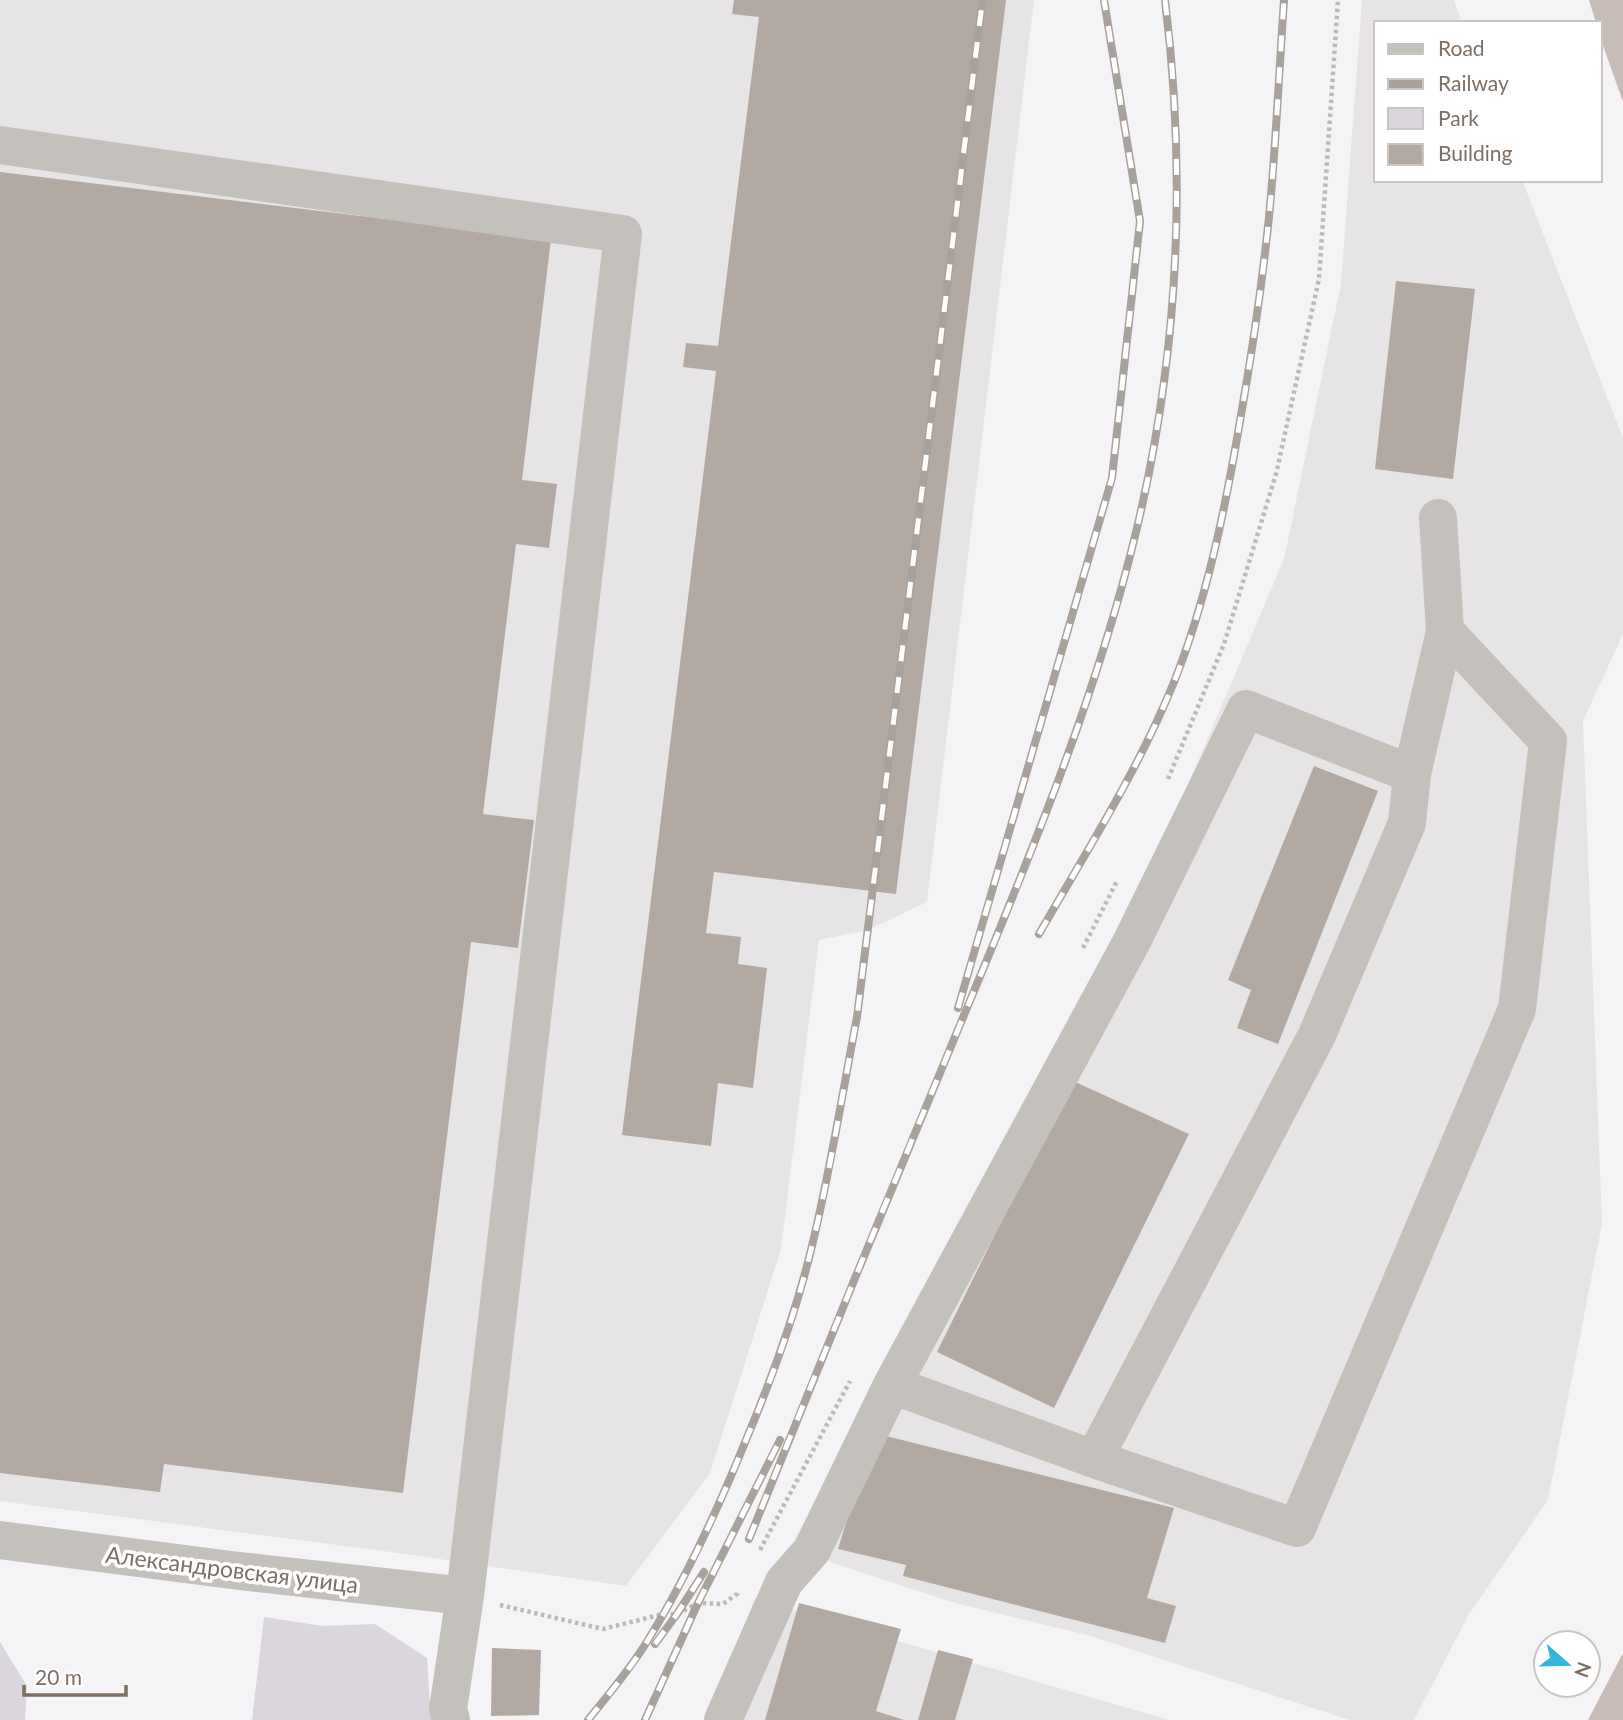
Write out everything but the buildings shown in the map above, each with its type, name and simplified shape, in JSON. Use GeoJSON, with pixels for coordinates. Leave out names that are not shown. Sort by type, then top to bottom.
{"type":"FeatureCollection","features":[{"type":"Feature","properties":{"kind":"street"},"geometry":{"type":"LineString","coordinates":[[0,145],[623,234],[465,1597],[448,1709],[451,1720]]}},
{"type":"Feature","properties":{"kind":"street"},"geometry":{"type":"LineString","coordinates":[[1094,1459],[1317,1035],[1407,822],[1412,774],[1445,631],[1438,518]]}},
{"type":"Feature","properties":{"kind":"street"},"geometry":{"type":"LineString","coordinates":[[892,1385],[1094,1459],[1297,1528],[1517,1009],[1548,741],[1445,631]]}},
{"type":"Feature","properties":{"kind":"street"},"geometry":{"type":"LineString","coordinates":[[723,1720],[784,1582],[812,1550],[892,1385],[1132,941],[1245,709],[1412,774]]}},
{"type":"Feature","properties":{"kind":"street","name":"Александровская улица"},"geometry":{"type":"LineString","coordinates":[[0,1540],[465,1597]]}},
{"type":"Feature","properties":{"kind":"path"},"geometry":{"type":"LineString","coordinates":[[1166,784],[1224,644],[1276,474],[1319,279],[1338,0]]}},
{"type":"Feature","properties":{"kind":"path"},"geometry":{"type":"LineString","coordinates":[[1078,958],[1122,871]]}},
{"type":"Feature","properties":{"kind":"path"},"geometry":{"type":"LineString","coordinates":[[756,1558],[853,1376]]}},
{"type":"Feature","properties":{"kind":"path"},"geometry":{"type":"LineString","coordinates":[[465,1597],[603,1629],[663,1614],[677,1614],[698,1603],[723,1604],[737,1594],[743,1582]]}},
{"type":"Feature","properties":{"kind":"shaded area"},"geometry":{"type":"Polygon","coordinates":[[[0,0],[1034,0],[927,902],[868,930],[819,940],[781,1249],[710,1473],[626,1586],[0,1501],[0,0]]]}},
{"type":"Feature","properties":{"kind":"shaded area"},"geometry":{"type":"Polygon","coordinates":[[[1362,0],[1454,0],[1461,21],[1374,21],[1374,182],[1523,182],[1623,438],[1623,634],[1583,721],[1602,1224],[1548,1500],[1469,1614],[1414,1720],[1350,1720],[1087,1635],[955,1603],[827,1561],[795,1539],[1128,926],[1284,559],[1341,284],[1362,0]]]}},
{"type":"Feature","properties":{"kind":"shaded area"},"geometry":{"type":"Polygon","coordinates":[[[1589,0],[1623,0],[1623,102],[1602,43],[1602,21],[1595,21],[1589,0]]]}},
{"type":"Feature","properties":{"kind":"shaded area"},"geometry":{"type":"Polygon","coordinates":[[[754,1599],[1169,1720],[714,1720],[754,1599]]]}},
{"type":"Feature","properties":{"kind":"shaded area"},"geometry":{"type":"Polygon","coordinates":[[[1623,1653],[1623,1720],[1588,1720],[1599,1699],[1602,1699],[1602,1693],[1623,1653]]]}},
{"type":"Feature","properties":{"kind":"green space"},"geometry":{"type":"Polygon","coordinates":[[[264,1617],[323,1626],[375,1624],[427,1658],[431,1720],[252,1720],[264,1617]]]}},
{"type":"Feature","properties":{"kind":"green space"},"geometry":{"type":"Polygon","coordinates":[[[0,1642],[27,1686],[25,1720],[0,1720],[0,1642]]]}},
{"type":"Feature","properties":{"kind":"railway"},"geometry":{"type":"LineString","coordinates":[[958,1008],[1112,478],[1140,221],[1104,0]]}},
{"type":"Feature","properties":{"kind":"railway"},"geometry":{"type":"LineString","coordinates":[[749,1539],[1022,873],[1073,739],[1118,602],[1150,466],[1169,334],[1177,201],[1176,134],[1165,0]]}},
{"type":"Feature","properties":{"kind":"railway"},"geometry":{"type":"LineString","coordinates":[[1039,934],[1111,811],[1160,715],[1186,651],[1205,586],[1234,454],[1260,294],[1271,190],[1284,0]]}},
{"type":"Feature","properties":{"kind":"railway"},"geometry":{"type":"LineString","coordinates":[[588,1720],[648,1640],[676,1592],[713,1517],[756,1417],[782,1346],[805,1275],[818,1221],[857,1017],[982,4]]}},
{"type":"Feature","properties":{"kind":"railway"},"geometry":{"type":"LineString","coordinates":[[645,1720],[698,1603],[780,1440]]}},
{"type":"Feature","properties":{"kind":"railway"},"geometry":{"type":"LineString","coordinates":[[655,1644],[704,1572]]}}]}
